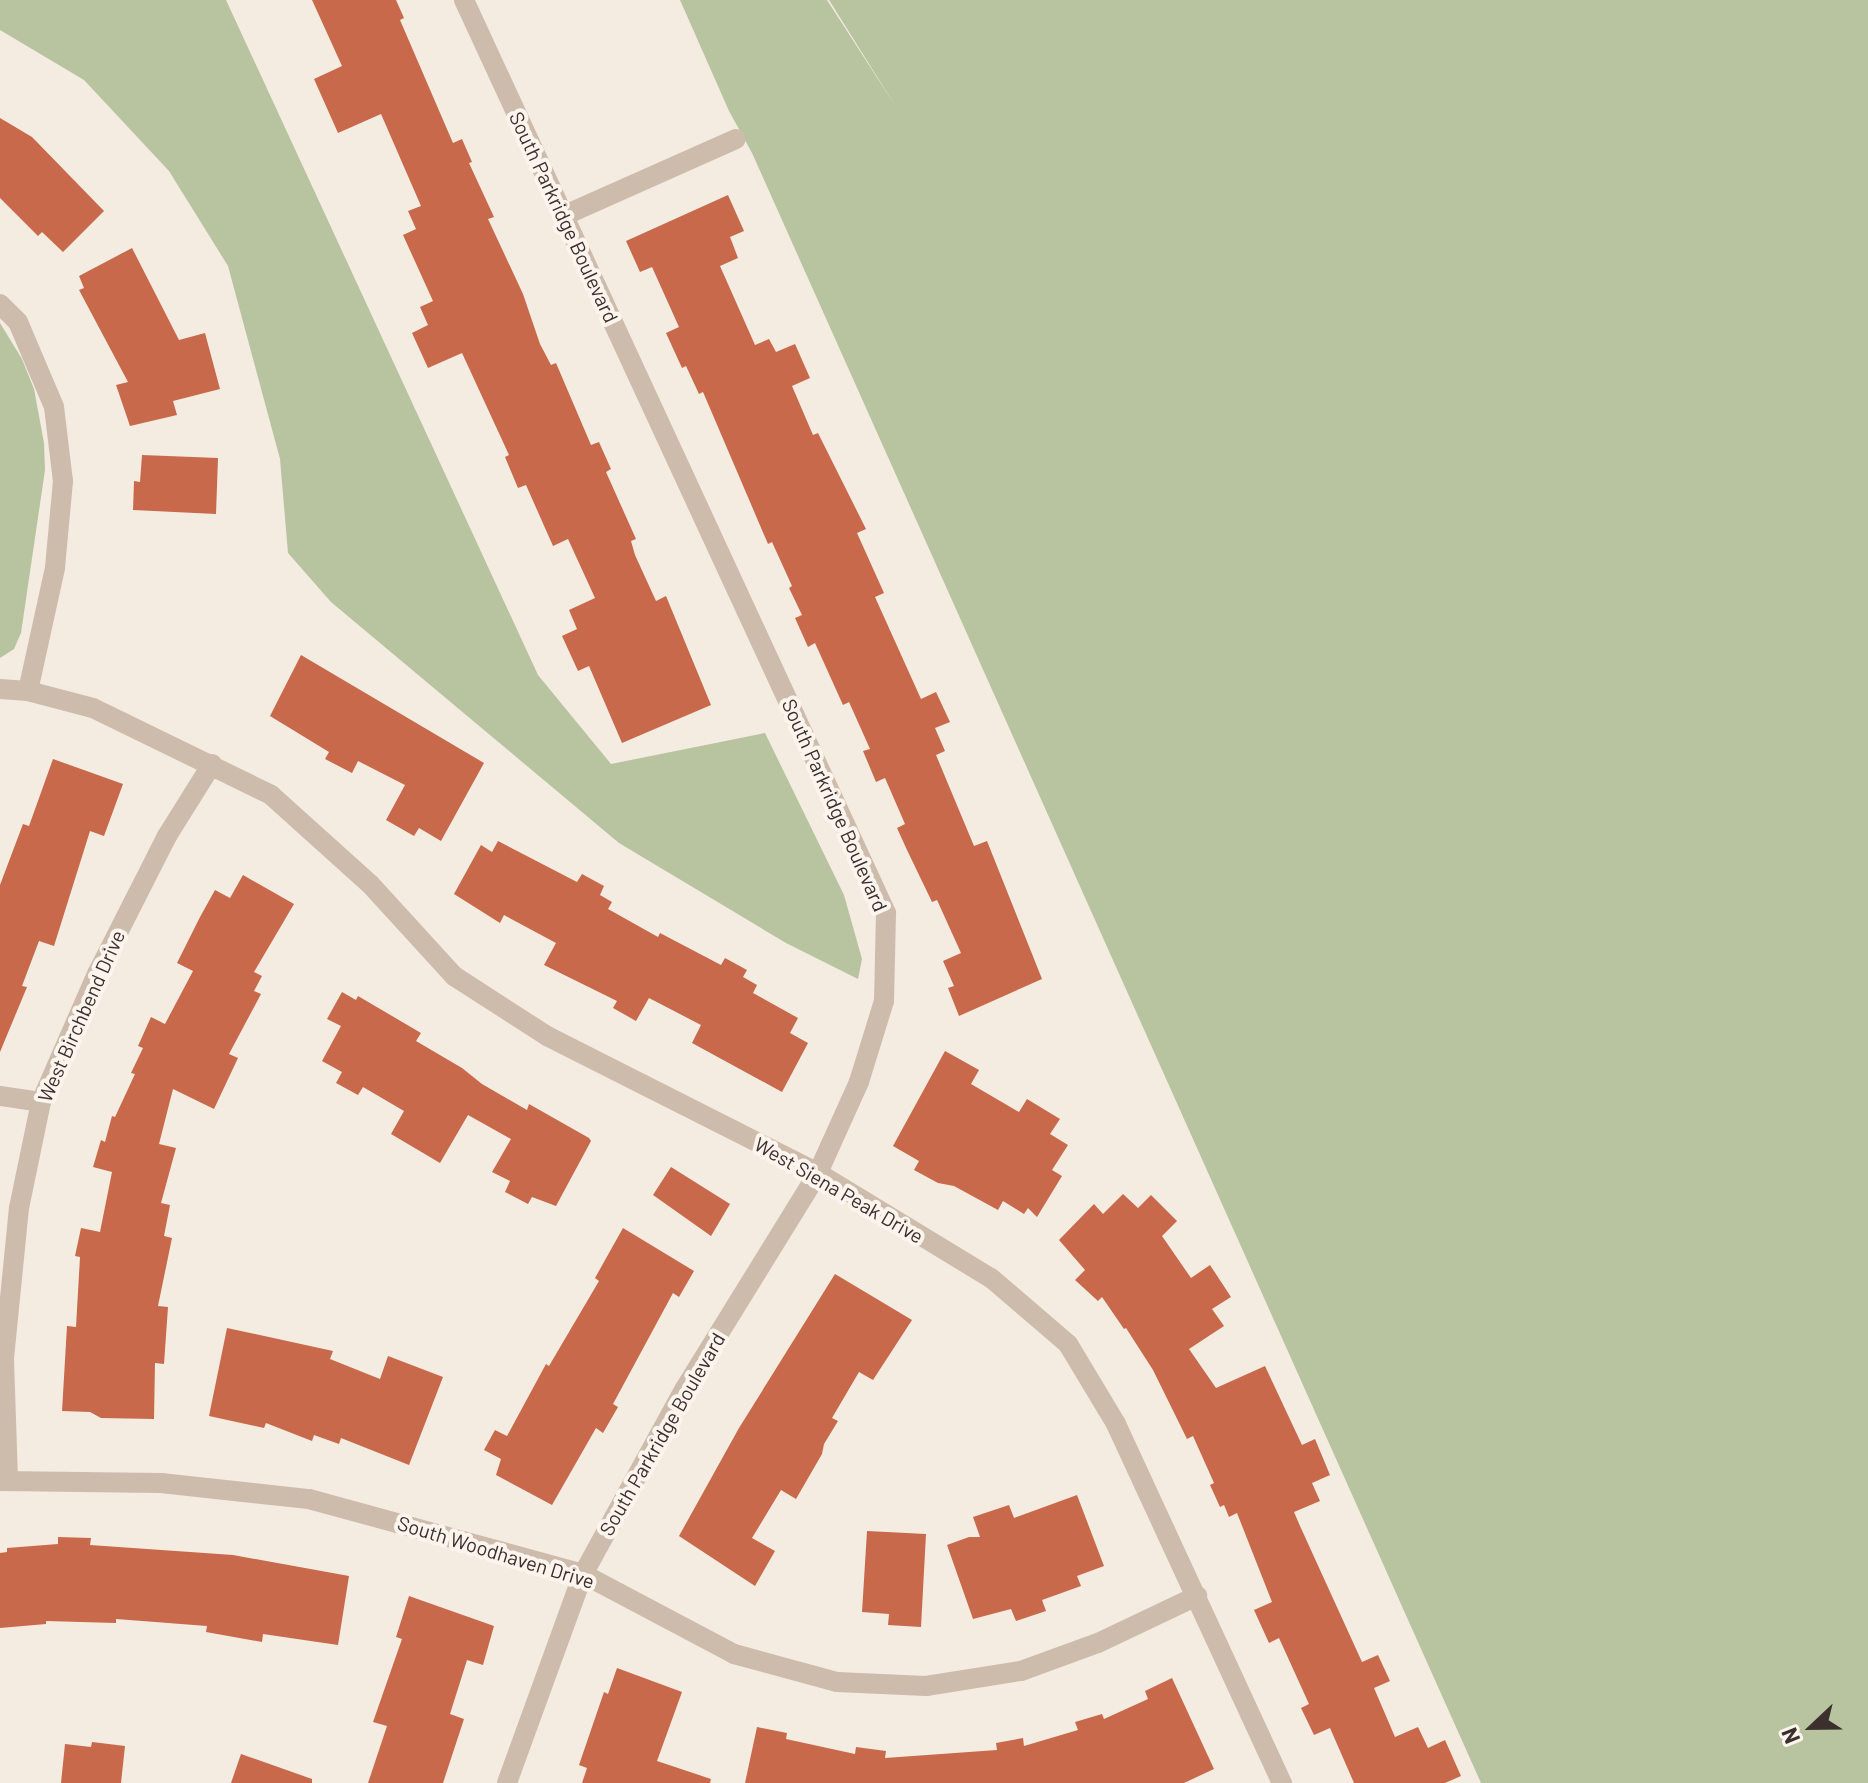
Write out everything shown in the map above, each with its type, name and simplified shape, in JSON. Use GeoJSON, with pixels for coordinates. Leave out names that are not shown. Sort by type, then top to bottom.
{"type":"FeatureCollection","features":[{"type":"Feature","properties":{"kind":"street","name":"South Parkridge Boulevard"},"geometry":{"type":"LineString","coordinates":[[464,0],[886,913],[884,1001],[859,1082],[818,1173],[685,1388],[583,1574],[507,1783]]}},
{"type":"Feature","properties":{"kind":"street"},"geometry":{"type":"LineString","coordinates":[[563,216],[736,139]]}},
{"type":"Feature","properties":{"kind":"street"},"geometry":{"type":"LineString","coordinates":[[0,304],[18,322],[54,407],[63,481],[55,568],[28,691]]}},
{"type":"Feature","properties":{"kind":"street","name":"West Siena Peak Drive"},"geometry":{"type":"LineString","coordinates":[[0,689],[28,691],[93,708],[271,795],[370,884],[454,976],[547,1036],[818,1173],[991,1278],[1068,1344],[1116,1424],[1282,1783]]}},
{"type":"Feature","properties":{"kind":"street","name":"West Birchbend Drive"},"geometry":{"type":"LineString","coordinates":[[4,1480],[4,1358],[19,1208],[41,1102],[97,974],[167,836],[212,764]]}},
{"type":"Feature","properties":{"kind":"street"},"geometry":{"type":"LineString","coordinates":[[0,1096],[41,1102]]}},
{"type":"Feature","properties":{"kind":"street","name":"South Woodhaven Drive"},"geometry":{"type":"LineString","coordinates":[[4,1480],[161,1483],[309,1499],[583,1574],[734,1654],[837,1682],[926,1686],[1021,1671],[1098,1643],[1197,1596]]}},
{"type":"Feature","properties":{"kind":"green space"},"geometry":{"type":"Polygon","coordinates":[[[0,0],[226,0],[538,675],[611,764],[765,733],[844,895],[862,959],[858,979],[786,943],[619,843],[331,602],[288,553],[280,459],[228,266],[169,171],[84,80],[0,30],[0,0]]]}},
{"type":"Feature","properties":{"kind":"green space"},"geometry":{"type":"Polygon","coordinates":[[[680,0],[827,0],[896,107],[829,0],[1868,0],[1868,1783],[1481,1783],[752,153],[729,111],[680,0]]]}},
{"type":"Feature","properties":{"kind":"green space"},"geometry":{"type":"Polygon","coordinates":[[[0,323],[22,359],[34,389],[44,443],[45,470],[21,633],[14,649],[0,658],[0,323]]]}},
{"type":"Feature","properties":{"kind":"building"},"geometry":{"type":"Polygon","coordinates":[[[312,0],[396,0],[404,18],[400,20],[453,143],[462,139],[472,162],[469,163],[494,217],[488,219],[523,294],[540,344],[551,365],[556,363],[591,445],[599,442],[611,469],[606,472],[636,539],[631,541],[635,555],[656,601],[666,596],[711,705],[622,743],[589,666],[578,671],[562,636],[577,629],[569,610],[595,598],[568,539],[553,546],[526,485],[518,488],[505,457],[509,455],[462,353],[428,368],[412,333],[428,325],[420,307],[433,301],[403,235],[416,229],[408,211],[421,206],[381,114],[338,133],[314,79],[342,66],[312,0]]]}},
{"type":"Feature","properties":{"kind":"building"},"geometry":{"type":"Polygon","coordinates":[[[0,118],[32,137],[104,211],[63,252],[42,232],[38,236],[0,198],[0,118]]]}},
{"type":"Feature","properties":{"kind":"building"},"geometry":{"type":"Polygon","coordinates":[[[728,195],[744,231],[730,237],[738,258],[720,266],[755,345],[769,339],[776,352],[795,344],[810,378],[792,386],[813,435],[818,433],[866,529],[857,533],[884,593],[875,597],[921,699],[936,692],[950,722],[935,728],[945,751],[936,755],[974,846],[987,841],[1042,979],[959,1016],[948,988],[954,986],[943,961],[961,953],[937,900],[932,902],[897,828],[905,824],[885,778],[876,782],[863,751],[870,749],[849,702],[843,705],[815,643],[808,647],[795,618],[802,615],[789,588],[792,586],[772,542],[768,544],[703,392],[699,394],[686,366],[682,368],[666,333],[679,327],[652,267],[640,272],[626,241],[728,195]]]}},
{"type":"Feature","properties":{"kind":"building"},"geometry":{"type":"Polygon","coordinates":[[[132,248],[179,340],[205,333],[220,389],[173,401],[177,415],[130,426],[116,385],[128,382],[79,290],[84,288],[79,276],[132,248]]]}},
{"type":"Feature","properties":{"kind":"building"},"geometry":{"type":"Polygon","coordinates":[[[142,455],[218,458],[216,514],[133,510],[134,481],[140,482],[142,455]]]}},
{"type":"Feature","properties":{"kind":"building"},"geometry":{"type":"Polygon","coordinates":[[[301,655],[484,763],[441,841],[419,828],[414,836],[386,820],[405,785],[358,761],[352,773],[325,759],[329,752],[270,716],[301,655]]]}},
{"type":"Feature","properties":{"kind":"building"},"geometry":{"type":"Polygon","coordinates":[[[53,759],[123,784],[104,836],[90,831],[54,946],[39,941],[22,986],[27,987],[0,1052],[0,885],[23,824],[29,826],[53,759]]]}},
{"type":"Feature","properties":{"kind":"building"},"geometry":{"type":"Polygon","coordinates":[[[498,841],[577,882],[582,874],[604,886],[600,895],[612,902],[608,909],[658,937],[660,933],[721,965],[725,958],[747,970],[743,977],[757,985],[753,993],[798,1018],[790,1033],[808,1043],[782,1092],[692,1043],[701,1025],[649,998],[636,1021],[613,1008],[617,1001],[544,965],[556,943],[504,915],[500,923],[454,894],[481,845],[492,852],[498,841]]]}},
{"type":"Feature","properties":{"kind":"building"},"geometry":{"type":"Polygon","coordinates":[[[243,875],[294,904],[254,972],[262,976],[254,991],[261,994],[229,1054],[238,1058],[214,1109],[173,1089],[159,1144],[176,1148],[161,1203],[170,1205],[164,1236],[172,1238],[158,1306],[168,1307],[164,1364],[155,1363],[154,1419],[101,1418],[90,1412],[62,1411],[67,1326],[76,1327],[80,1257],[75,1256],[81,1228],[100,1232],[112,1172],[93,1167],[101,1140],[105,1142],[112,1116],[115,1117],[135,1074],[131,1073],[143,1048],[138,1046],[151,1017],[165,1024],[193,971],[177,963],[200,917],[215,890],[230,898],[243,875]]]}},
{"type":"Feature","properties":{"kind":"building"},"geometry":{"type":"Polygon","coordinates":[[[342,992],[356,1000],[358,996],[421,1033],[416,1041],[462,1068],[482,1084],[527,1110],[529,1104],[589,1138],[591,1141],[556,1206],[532,1197],[528,1204],[505,1192],[510,1181],[492,1172],[511,1139],[468,1115],[440,1163],[391,1134],[404,1111],[363,1087],[358,1095],[336,1083],[342,1072],[322,1061],[341,1026],[327,1019],[342,992]]]}},
{"type":"Feature","properties":{"kind":"building"},"geometry":{"type":"Polygon","coordinates":[[[945,1051],[979,1070],[971,1084],[1019,1112],[1027,1099],[1060,1119],[1050,1134],[1068,1145],[1052,1170],[1062,1176],[1037,1217],[1028,1208],[1024,1214],[1003,1201],[998,1210],[954,1186],[938,1183],[914,1170],[919,1161],[893,1146],[945,1051]]]}},
{"type":"Feature","properties":{"kind":"building"},"geometry":{"type":"Polygon","coordinates":[[[671,1167],[730,1204],[711,1236],[653,1195],[671,1167]]]}},
{"type":"Feature","properties":{"kind":"building"},"geometry":{"type":"Polygon","coordinates":[[[1123,1194],[1138,1208],[1151,1195],[1177,1221],[1162,1236],[1191,1278],[1210,1265],[1231,1297],[1212,1309],[1224,1326],[1189,1349],[1216,1388],[1265,1366],[1302,1445],[1315,1439],[1330,1475],[1312,1483],[1320,1501],[1294,1512],[1300,1526],[1362,1662],[1378,1655],[1390,1681],[1374,1688],[1395,1737],[1418,1727],[1428,1748],[1445,1740],[1461,1776],[1445,1783],[1354,1783],[1330,1728],[1314,1735],[1301,1708],[1309,1704],[1279,1638],[1269,1643],[1254,1610],[1272,1602],[1237,1513],[1229,1517],[1224,1505],[1220,1507],[1210,1485],[1214,1483],[1193,1436],[1187,1439],[1153,1370],[1126,1328],[1102,1297],[1098,1301],[1075,1280],[1085,1270],[1059,1240],[1094,1204],[1103,1214],[1123,1194]]]}},
{"type":"Feature","properties":{"kind":"building"},"geometry":{"type":"Polygon","coordinates":[[[623,1228],[694,1271],[679,1297],[673,1293],[613,1404],[618,1407],[603,1433],[596,1428],[552,1505],[496,1475],[501,1459],[484,1450],[495,1430],[507,1436],[546,1364],[549,1366],[599,1281],[595,1278],[623,1228]]]}},
{"type":"Feature","properties":{"kind":"building"},"geometry":{"type":"Polygon","coordinates":[[[835,1274],[912,1320],[873,1380],[859,1372],[832,1418],[838,1421],[796,1499],[781,1490],[752,1538],[775,1551],[755,1586],[679,1536],[739,1428],[835,1274]]]}},
{"type":"Feature","properties":{"kind":"building"},"geometry":{"type":"Polygon","coordinates":[[[227,1328],[333,1351],[330,1359],[380,1379],[388,1356],[443,1377],[409,1465],[341,1438],[339,1444],[314,1435],[312,1441],[266,1423],[264,1428],[209,1416],[227,1328]]]}},
{"type":"Feature","properties":{"kind":"building"},"geometry":{"type":"Polygon","coordinates":[[[1077,1495],[1104,1566],[1077,1576],[1081,1586],[1042,1600],[1046,1611],[1016,1621],[1011,1609],[973,1619],[947,1545],[969,1537],[980,1537],[973,1517],[1009,1505],[1014,1518],[1077,1495]]]}},
{"type":"Feature","properties":{"kind":"building"},"geometry":{"type":"Polygon","coordinates":[[[867,1531],[926,1534],[921,1627],[888,1625],[889,1614],[862,1612],[867,1531]]]}},
{"type":"Feature","properties":{"kind":"building"},"geometry":{"type":"Polygon","coordinates":[[[58,1537],[91,1538],[90,1545],[233,1555],[349,1576],[338,1645],[263,1634],[262,1642],[206,1632],[207,1626],[116,1619],[116,1623],[46,1621],[46,1624],[0,1628],[0,1553],[7,1552],[7,1548],[58,1544],[58,1537]]]}},
{"type":"Feature","properties":{"kind":"building"},"geometry":{"type":"Polygon","coordinates":[[[409,1596],[494,1626],[483,1665],[467,1660],[450,1714],[464,1719],[443,1783],[368,1783],[387,1726],[373,1722],[402,1639],[396,1637],[409,1596]]]}},
{"type":"Feature","properties":{"kind":"building"},"geometry":{"type":"Polygon","coordinates":[[[617,1668],[682,1692],[657,1761],[711,1779],[710,1783],[582,1783],[587,1768],[579,1765],[604,1692],[608,1694],[617,1668]]]}},
{"type":"Feature","properties":{"kind":"building"},"geometry":{"type":"Polygon","coordinates":[[[1172,1678],[1214,1769],[1184,1783],[745,1783],[757,1727],[787,1733],[786,1739],[855,1754],[856,1747],[886,1751],[885,1758],[997,1750],[996,1743],[1023,1738],[1024,1746],[1078,1730],[1075,1722],[1102,1714],[1104,1719],[1148,1699],[1145,1691],[1172,1678]]]}},
{"type":"Feature","properties":{"kind":"building"},"geometry":{"type":"Polygon","coordinates":[[[92,1742],[125,1746],[121,1783],[61,1783],[65,1744],[91,1747],[92,1742]]]}},
{"type":"Feature","properties":{"kind":"building"},"geometry":{"type":"Polygon","coordinates":[[[241,1754],[312,1779],[312,1783],[231,1783],[241,1754]]]}}]}
